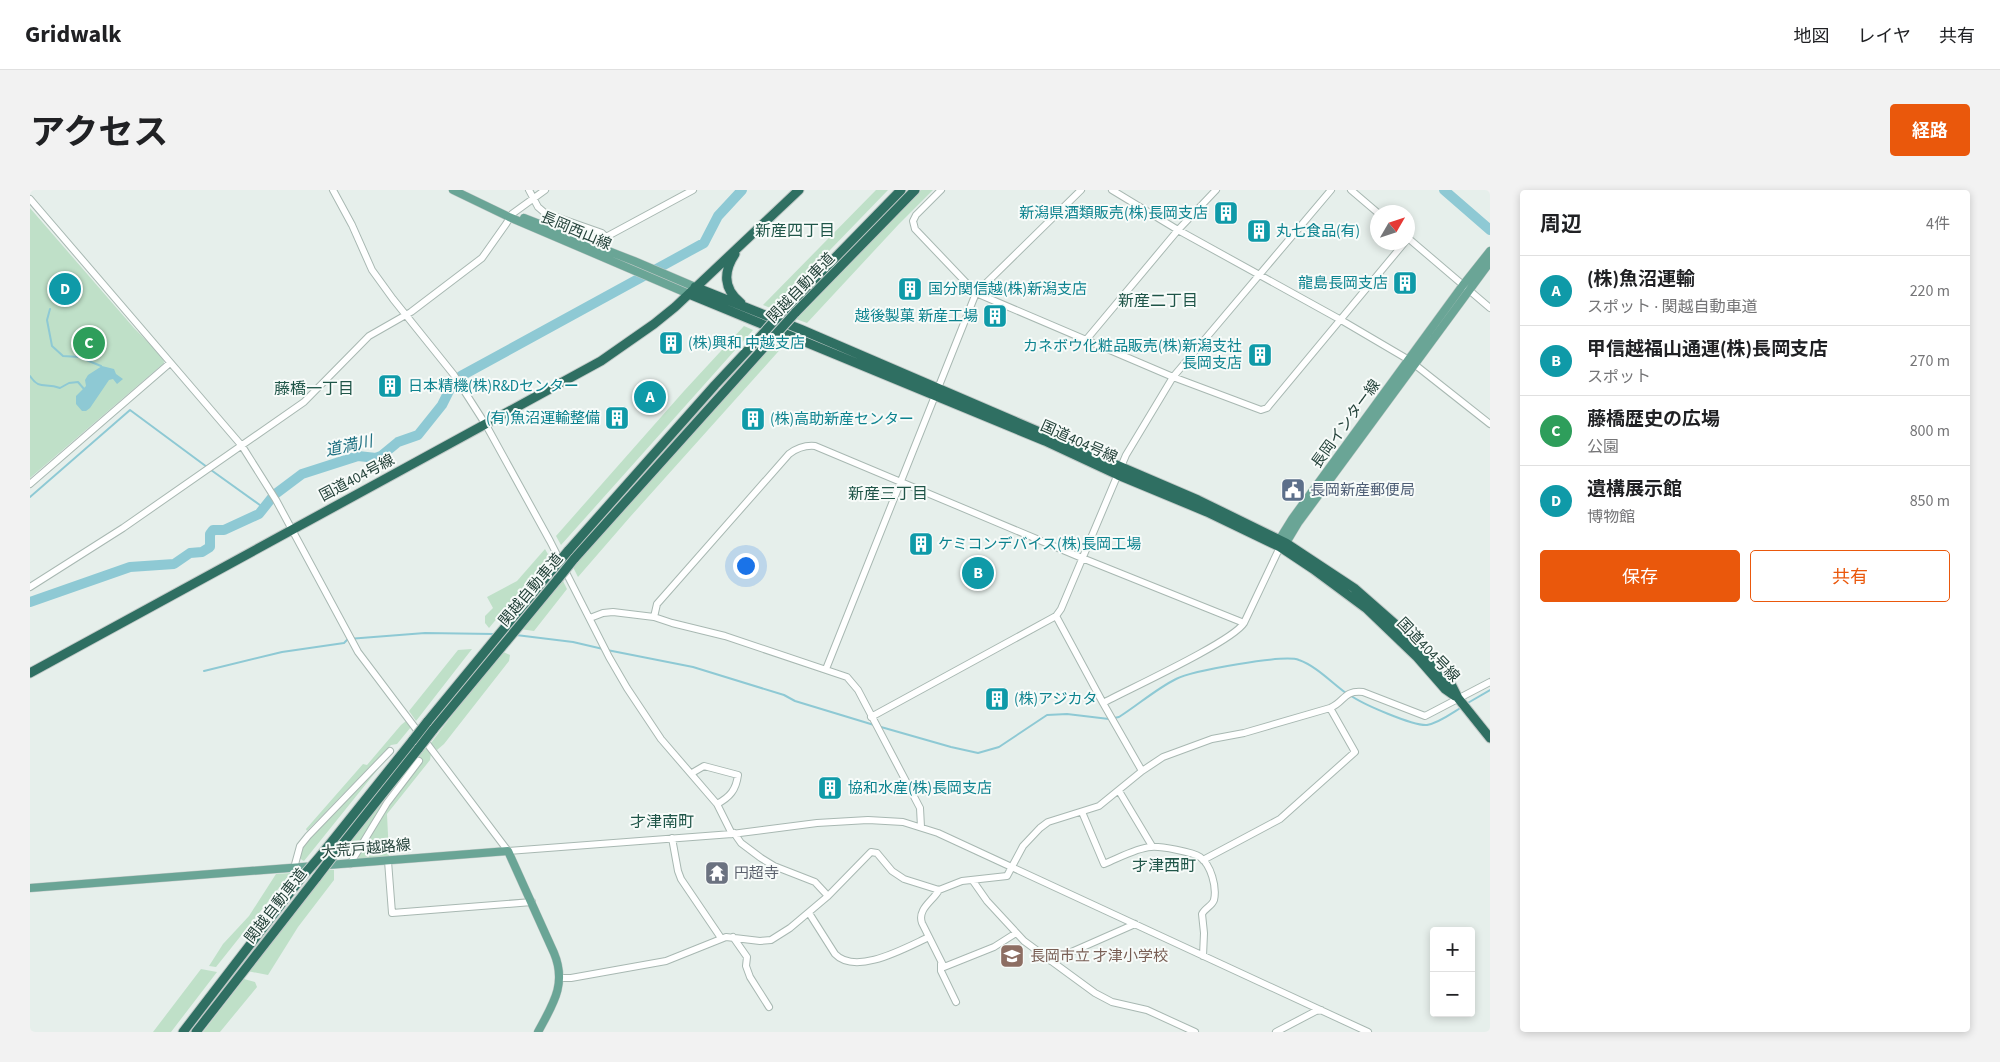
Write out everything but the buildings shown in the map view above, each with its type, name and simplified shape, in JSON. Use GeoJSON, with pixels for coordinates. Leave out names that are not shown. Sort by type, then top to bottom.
{"type":"FeatureCollection","features":[{"type":"Feature","properties":{"kind":"highway"},"geometry":{"type":"LineString","coordinates":[[692,291],[799,190]]}},
{"type":"Feature","properties":{"kind":"highway","name":"関越自動車道"},"geometry":{"type":"LineString","coordinates":[[196,1032],[333,856],[416,744],[427,722],[552,570],[703,398],[786,308],[901,190]]}},
{"type":"Feature","properties":{"kind":"highway","name":"関越自動車道"},"geometry":{"type":"LineString","coordinates":[[183,1032],[321,855],[416,744],[433,730],[574,559],[795,313],[914,190]]}},
{"type":"Feature","properties":{"kind":"highway"},"geometry":{"type":"LineString","coordinates":[[742,243],[728,266],[726,281],[729,291],[734,298],[747,308]]}},
{"type":"Feature","properties":{"kind":"highway","name":"国道404号線"},"geometry":{"type":"LineString","coordinates":[[692,291],[747,308],[800,329],[937,393]]}},
{"type":"Feature","properties":{"kind":"highway","name":"国道404号線"},"geometry":{"type":"LineString","coordinates":[[692,291],[1119,471],[1224,512],[1282,543],[1354,588],[1404,631],[1452,686],[1458,698],[1490,738]]}},
{"type":"Feature","properties":{"kind":"highway","name":"国道404号線"},"geometry":{"type":"LineString","coordinates":[[30,673],[601,361],[654,324],[692,291]]}},
{"type":"Feature","properties":{"kind":"main road","name":"長岡西山線"},"geometry":{"type":"LineString","coordinates":[[453,190],[692,291]]}},
{"type":"Feature","properties":{"kind":"main road"},"geometry":{"type":"LineString","coordinates":[[461,190],[510,215],[602,248],[692,291]]}},
{"type":"Feature","properties":{"kind":"main road","name":"長岡インター線"},"geometry":{"type":"LineString","coordinates":[[1282,543],[1292,519],[1412,362],[1466,288],[1490,251]]}},
{"type":"Feature","properties":{"kind":"main road","name":"長岡インター線"},"geometry":{"type":"LineString","coordinates":[[1466,288],[1490,262]]}},
{"type":"Feature","properties":{"kind":"main road"},"geometry":{"type":"LineString","coordinates":[[508,851],[559,964],[560,978],[554,999],[538,1032]]}},
{"type":"Feature","properties":{"kind":"main road","name":"大荒戸越路線"},"geometry":{"type":"LineString","coordinates":[[30,888],[508,851]]}},
{"type":"Feature","properties":{"kind":"street"},"geometry":{"type":"LineString","coordinates":[[333,190],[352,225],[372,270],[454,376],[486,425],[609,657],[640,709],[661,738],[717,804],[733,834],[741,843],[774,866],[807,878],[820,886],[828,896]]}},
{"type":"Feature","properties":{"kind":"street"},"geometry":{"type":"LineString","coordinates":[[529,190],[544,213],[602,233],[606,237]]}},
{"type":"Feature","properties":{"kind":"street"},"geometry":{"type":"LineString","coordinates":[[30,587],[123,528],[304,402],[359,344],[405,315],[482,258],[510,215],[545,190]]}},
{"type":"Feature","properties":{"kind":"street"},"geometry":{"type":"LineString","coordinates":[[602,248],[606,237],[693,190]]}},
{"type":"Feature","properties":{"kind":"street"},"geometry":{"type":"LineString","coordinates":[[941,190],[916,215],[913,222],[915,229],[976,293],[1173,377],[1261,410],[1267,408],[1399,250]]}},
{"type":"Feature","properties":{"kind":"street"},"geometry":{"type":"LineString","coordinates":[[826,669],[976,293],[993,274],[1081,190]]}},
{"type":"Feature","properties":{"kind":"street"},"geometry":{"type":"LineString","coordinates":[[1112,190],[1178,230],[1341,320],[1412,362],[1490,424]]}},
{"type":"Feature","properties":{"kind":"street"},"geometry":{"type":"LineString","coordinates":[[1086,340],[1178,230],[1216,190]]}},
{"type":"Feature","properties":{"kind":"street"},"geometry":{"type":"LineString","coordinates":[[872,717],[1056,616],[1061,609],[1119,471],[1151,412],[1173,377],[1331,190]]}},
{"type":"Feature","properties":{"kind":"street"},"geometry":{"type":"LineString","coordinates":[[1351,190],[1370,206]]}},
{"type":"Feature","properties":{"kind":"street"},"geometry":{"type":"LineString","coordinates":[[30,198],[242,446],[292,529],[358,652],[508,851],[733,834],[817,823],[868,820],[903,822],[920,827],[1011,867],[1321,1010],[1353,1029],[1368,1032]]}},
{"type":"Feature","properties":{"kind":"street"},"geometry":{"type":"LineString","coordinates":[[1415,247],[1490,308]]}},
{"type":"Feature","properties":{"kind":"street"},"geometry":{"type":"LineString","coordinates":[[30,484],[170,363]]}},
{"type":"Feature","properties":{"kind":"street"},"geometry":{"type":"LineString","coordinates":[[654,617],[657,604],[789,454],[795,449],[815,446],[1082,558],[1244,623]]}},
{"type":"Feature","properties":{"kind":"street"},"geometry":{"type":"LineString","coordinates":[[1103,703],[1204,651],[1236,632],[1244,623],[1282,543]]}},
{"type":"Feature","properties":{"kind":"street"},"geometry":{"type":"LineString","coordinates":[[590,618],[603,613],[613,612],[654,617],[725,636],[826,669],[851,680],[920,808],[920,827]]}},
{"type":"Feature","properties":{"kind":"street"},"geometry":{"type":"LineString","coordinates":[[1056,616],[1142,771]]}},
{"type":"Feature","properties":{"kind":"street"},"geometry":{"type":"LineString","coordinates":[[560,978],[571,978],[666,961],[721,938],[771,940],[809,913],[868,854],[874,852],[892,871],[904,879],[939,890],[962,881],[1007,876],[1023,846],[1040,828],[1048,822],[1100,806],[1142,771],[1163,757],[1212,739],[1244,733],[1330,708],[1335,706],[1345,695],[1356,692],[1362,692],[1425,716],[1434,713],[1490,682]]}},
{"type":"Feature","properties":{"kind":"street"},"geometry":{"type":"LineString","coordinates":[[1203,860],[1280,819],[1355,752],[1330,708]]}},
{"type":"Feature","properties":{"kind":"street"},"geometry":{"type":"LineString","coordinates":[[294,868],[300,846],[308,836],[390,750]]}},
{"type":"Feature","properties":{"kind":"street"},"geometry":{"type":"LineString","coordinates":[[350,864],[387,803],[419,761]]}},
{"type":"Feature","properties":{"kind":"street"},"geometry":{"type":"LineString","coordinates":[[692,773],[704,766],[738,774],[732,793],[717,804]]}},
{"type":"Feature","properties":{"kind":"street"},"geometry":{"type":"LineString","coordinates":[[1119,790],[1152,846]]}},
{"type":"Feature","properties":{"kind":"street"},"geometry":{"type":"LineString","coordinates":[[1082,812],[1104,864],[1152,846],[1192,854],[1203,860],[1214,886],[1214,899],[1202,914],[1204,933],[1203,956]]}},
{"type":"Feature","properties":{"kind":"street"},"geometry":{"type":"LineString","coordinates":[[672,838],[681,879],[721,938]]}},
{"type":"Feature","properties":{"kind":"street"},"geometry":{"type":"LineString","coordinates":[[388,861],[392,913],[532,902]]}},
{"type":"Feature","properties":{"kind":"street"},"geometry":{"type":"LineString","coordinates":[[973,881],[987,901],[1016,933],[1051,962],[1105,1000],[1147,1010],[1195,1032]]}},
{"type":"Feature","properties":{"kind":"street"},"geometry":{"type":"LineString","coordinates":[[939,890],[934,899],[920,914],[922,924],[942,964],[941,971],[956,1002]]}},
{"type":"Feature","properties":{"kind":"street"},"geometry":{"type":"LineString","coordinates":[[809,913],[835,954],[839,958],[851,963],[878,958],[929,938]]}},
{"type":"Feature","properties":{"kind":"street"},"geometry":{"type":"LineString","coordinates":[[1051,962],[1135,924]]}},
{"type":"Feature","properties":{"kind":"street"},"geometry":{"type":"LineString","coordinates":[[942,964],[944,967],[956,963],[994,947],[1016,933]]}},
{"type":"Feature","properties":{"kind":"street"},"geometry":{"type":"LineString","coordinates":[[733,937],[747,957],[746,966],[750,977],[769,1006]]}},
{"type":"Feature","properties":{"kind":"street"},"geometry":{"type":"LineString","coordinates":[[1276,1032],[1316,1010],[1321,1010]]}},
{"type":"Feature","properties":{"kind":"green space"},"geometry":{"type":"Polygon","coordinates":[[[876,190],[888,190],[773,309],[763,305],[876,190]]]}},
{"type":"Feature","properties":{"kind":"green space"},"geometry":{"type":"Polygon","coordinates":[[[921,190],[933,190],[807,323],[796,319],[921,190]]]}},
{"type":"Feature","properties":{"kind":"green space"},"geometry":{"type":"Polygon","coordinates":[[[30,208],[134,328],[163,357],[164,363],[30,478],[30,208]]]}},
{"type":"Feature","properties":{"kind":"green space"},"geometry":{"type":"Polygon","coordinates":[[[744,326],[753,330],[561,545],[556,536],[744,326]]]}},
{"type":"Feature","properties":{"kind":"green space"},"geometry":{"type":"Polygon","coordinates":[[[776,340],[785,344],[578,577],[573,567],[776,340]]]}},
{"type":"Feature","properties":{"kind":"green space"},"geometry":{"type":"Polygon","coordinates":[[[545,549],[549,556],[489,628],[485,623],[485,616],[493,608],[487,597],[517,581],[545,549]]]}},
{"type":"Feature","properties":{"kind":"green space"},"geometry":{"type":"Polygon","coordinates":[[[562,579],[567,589],[534,631],[520,629],[562,579]]]}},
{"type":"Feature","properties":{"kind":"green space"},"geometry":{"type":"Polygon","coordinates":[[[472,649],[416,721],[409,711],[458,650],[472,649]]]}},
{"type":"Feature","properties":{"kind":"green space"},"geometry":{"type":"Polygon","coordinates":[[[501,651],[510,655],[509,661],[444,744],[437,750],[431,743],[501,651]]]}},
{"type":"Feature","properties":{"kind":"green space"},"geometry":{"type":"Polygon","coordinates":[[[406,721],[411,727],[397,744],[391,745],[307,831],[306,829],[363,764],[367,765],[406,721]]]}},
{"type":"Feature","properties":{"kind":"green space"},"geometry":{"type":"Polygon","coordinates":[[[426,747],[431,753],[430,760],[387,814],[389,856],[359,859],[359,854],[415,765],[416,759],[426,747]]]}},
{"type":"Feature","properties":{"kind":"green space"},"geometry":{"type":"Polygon","coordinates":[[[382,764],[304,861],[302,860],[300,858],[303,844],[382,764]]]}},
{"type":"Feature","properties":{"kind":"green space"},"geometry":{"type":"Polygon","coordinates":[[[400,777],[351,856],[337,857],[400,777]]]}},
{"type":"Feature","properties":{"kind":"green space"},"geometry":{"type":"Polygon","coordinates":[[[326,870],[334,870],[334,880],[298,927],[268,975],[247,971],[326,870]]]}},
{"type":"Feature","properties":{"kind":"green space"},"geometry":{"type":"Polygon","coordinates":[[[291,873],[216,967],[209,966],[223,944],[249,916],[276,874],[291,873]]]}},
{"type":"Feature","properties":{"kind":"green space"},"geometry":{"type":"Polygon","coordinates":[[[201,969],[217,972],[171,1032],[153,1032],[201,969]]]}},
{"type":"Feature","properties":{"kind":"green space"},"geometry":{"type":"Polygon","coordinates":[[[244,979],[255,982],[257,987],[220,1032],[203,1032],[244,979]]]}},
{"type":"Feature","properties":{"kind":"water"},"geometry":{"type":"Polygon","coordinates":[[[102,366],[114,369],[116,374],[123,379],[117,384],[113,379],[109,380],[90,408],[82,411],[76,404],[76,396],[86,386],[85,380],[88,375],[102,366]]]}},
{"type":"Feature","properties":{"kind":"waterway","name":"道満川"},"geometry":{"type":"LineString","coordinates":[[30,602],[130,567],[174,564],[190,553],[202,552],[210,547],[210,534],[213,530],[224,530],[259,514],[274,495],[302,474],[358,456],[376,458],[398,442],[418,435],[442,405],[454,381],[704,243],[718,216],[742,190]]}},
{"type":"Feature","properties":{"kind":"waterway","name":"道満川"},"geometry":{"type":"LineString","coordinates":[[1444,190],[1490,230]]}},
{"type":"Feature","properties":{"kind":"waterway"},"geometry":{"type":"LineString","coordinates":[[50,309],[47,320],[52,346],[63,356],[79,357],[101,366]]}},
{"type":"Feature","properties":{"kind":"waterway"},"geometry":{"type":"LineString","coordinates":[[30,376],[40,385],[60,388],[69,383],[78,382],[84,389]]}},
{"type":"Feature","properties":{"kind":"waterway"},"geometry":{"type":"LineString","coordinates":[[30,497],[130,410],[207,467]]}},
{"type":"Feature","properties":{"kind":"waterway"},"geometry":{"type":"LineString","coordinates":[[211,470],[264,508]]}},
{"type":"Feature","properties":{"kind":"waterway"},"geometry":{"type":"LineString","coordinates":[[204,671],[282,652],[344,643],[348,639],[425,633],[494,634]]}},
{"type":"Feature","properties":{"kind":"waterway"},"geometry":{"type":"LineString","coordinates":[[516,635],[573,642],[603,649]]}},
{"type":"Feature","properties":{"kind":"waterway"},"geometry":{"type":"LineString","coordinates":[[607,650],[693,667],[874,725]]}},
{"type":"Feature","properties":{"kind":"waterway"},"geometry":{"type":"LineString","coordinates":[[881,727],[978,753],[999,747],[1047,715],[1067,714],[1109,719],[1119,717],[1161,687],[1176,679],[1238,664],[1276,659],[1299,660],[1317,670],[1346,693]]}},
{"type":"Feature","properties":{"kind":"waterway"},"geometry":{"type":"LineString","coordinates":[[1466,704],[1490,690]]}},
{"type":"Feature","properties":{"kind":"waterway"},"geometry":{"type":"LineString","coordinates":[[1350,695],[1388,714],[1427,725],[1462,707]]}},
{"type":"Feature","properties":{"kind":"place","name":"新潟県酒類販売(株)長岡支店"},"geometry":{"type":"Point","coordinates":[1226,213]}},
{"type":"Feature","properties":{"kind":"place","name":"丸七食品(有)"},"geometry":{"type":"Point","coordinates":[1259,231]}},
{"type":"Feature","properties":{"kind":"place","name":"龍島長岡支店"},"geometry":{"type":"Point","coordinates":[1405,283]}},
{"type":"Feature","properties":{"kind":"place","name":"遺構展示館"},"geometry":{"type":"Point","coordinates":[65,289]}},
{"type":"Feature","properties":{"kind":"place","name":"国分関信越(株)新潟支店"},"geometry":{"type":"Point","coordinates":[910,289]}},
{"type":"Feature","properties":{"kind":"place","name":"越後製菓 新産工場"},"geometry":{"type":"Point","coordinates":[995,316]}},
{"type":"Feature","properties":{"kind":"place","name":"藤橋歴史の広場"},"geometry":{"type":"Point","coordinates":[89,343]}},
{"type":"Feature","properties":{"kind":"place","name":"(株)興和 中越支店"},"geometry":{"type":"Point","coordinates":[671,343]}},
{"type":"Feature","properties":{"kind":"place","name":"カネボウ化粧品販売(株)新潟支社 長岡支店"},"geometry":{"type":"Point","coordinates":[1260,355]}},
{"type":"Feature","properties":{"kind":"place","name":"日本精機(株)R&Dセンター"},"geometry":{"type":"Point","coordinates":[390,386]}},
{"type":"Feature","properties":{"kind":"place","name":"(株)魚沼運輸"},"geometry":{"type":"Point","coordinates":[650,397]}},
{"type":"Feature","properties":{"kind":"place","name":"(有)魚沼運輸整備"},"geometry":{"type":"Point","coordinates":[617,418]}},
{"type":"Feature","properties":{"kind":"place","name":"(株)高助新産センター"},"geometry":{"type":"Point","coordinates":[753,419]}},
{"type":"Feature","properties":{"kind":"place","name":"長岡新産郵便局"},"geometry":{"type":"Point","coordinates":[1293,490]}},
{"type":"Feature","properties":{"kind":"place","name":"ケミコンデバイス(株)長岡工場"},"geometry":{"type":"Point","coordinates":[921,544]}},
{"type":"Feature","properties":{"kind":"place","name":"甲信越福山通運(株)長岡支店"},"geometry":{"type":"Point","coordinates":[978,573]}},
{"type":"Feature","properties":{"kind":"place","name":"(株)アジカタ"},"geometry":{"type":"Point","coordinates":[997,699]}},
{"type":"Feature","properties":{"kind":"place","name":"協和水産(株)長岡支店"},"geometry":{"type":"Point","coordinates":[830,788]}},
{"type":"Feature","properties":{"kind":"place","name":"円超寺"},"geometry":{"type":"Point","coordinates":[717,873]}},
{"type":"Feature","properties":{"kind":"place","name":"長岡市立 才津小学校"},"geometry":{"type":"Point","coordinates":[1012,956]}},
{"type":"Feature","properties":{"kind":"district","name":"新産四丁目"},"geometry":{"type":"Point","coordinates":[795,231]}},
{"type":"Feature","properties":{"kind":"district","name":"新産二丁目"},"geometry":{"type":"Point","coordinates":[1158,301]}},
{"type":"Feature","properties":{"kind":"district","name":"藤橋一丁目"},"geometry":{"type":"Point","coordinates":[314,389]}},
{"type":"Feature","properties":{"kind":"district","name":"新産三丁目"},"geometry":{"type":"Point","coordinates":[888,494]}},
{"type":"Feature","properties":{"kind":"district","name":"才津南町"},"geometry":{"type":"Point","coordinates":[662,822]}},
{"type":"Feature","properties":{"kind":"district","name":"才津西町"},"geometry":{"type":"Point","coordinates":[1164,866]}}]}
